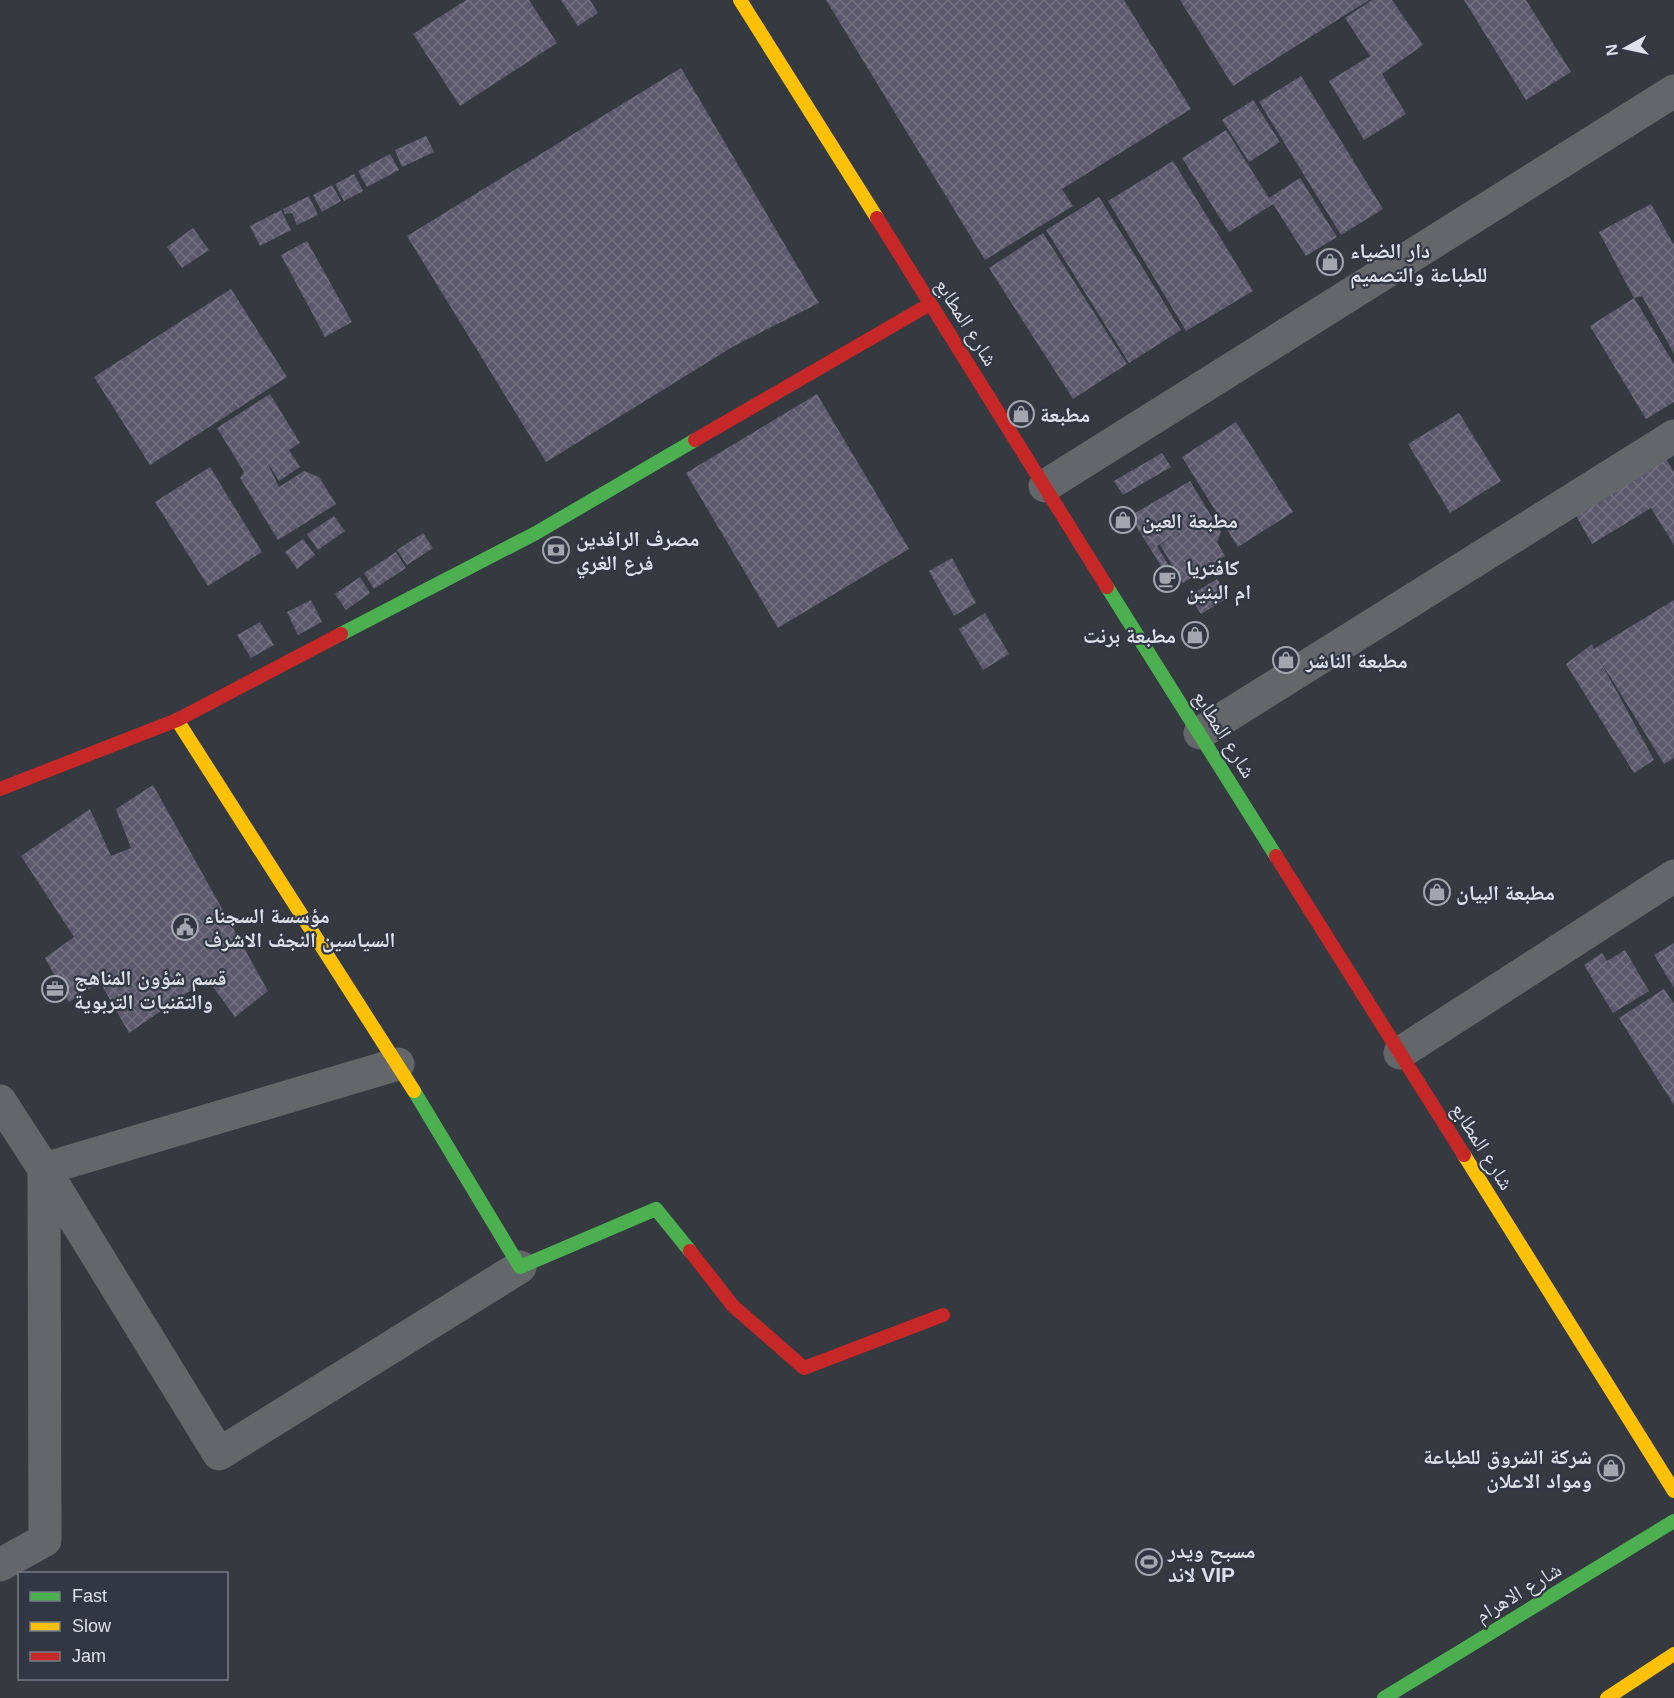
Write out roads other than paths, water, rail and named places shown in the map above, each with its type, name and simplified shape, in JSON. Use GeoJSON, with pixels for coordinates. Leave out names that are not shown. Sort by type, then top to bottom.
{"type":"FeatureCollection","features":[{"type":"Feature","properties":{"kind":"street","name":"شارع المطابع"},"geometry":{"type":"LineString","coordinates":[[740,0],[1674,1491]]}},
{"type":"Feature","properties":{"kind":"street"},"geometry":{"type":"LineString","coordinates":[[1045,486],[1674,92]]}},
{"type":"Feature","properties":{"kind":"street"},"geometry":{"type":"LineString","coordinates":[[0,789],[177,720],[536,533],[930,304]]}},
{"type":"Feature","properties":{"kind":"street"},"geometry":{"type":"LineString","coordinates":[[1200,733],[1674,435]]}},
{"type":"Feature","properties":{"kind":"street"},"geometry":{"type":"LineString","coordinates":[[177,720],[398,1064],[520,1267]]}},
{"type":"Feature","properties":{"kind":"street"},"geometry":{"type":"LineString","coordinates":[[1400,1053],[1674,876]]}},
{"type":"Feature","properties":{"kind":"street"},"geometry":{"type":"LineString","coordinates":[[44,1169],[398,1064]]}},
{"type":"Feature","properties":{"kind":"street"},"geometry":{"type":"LineString","coordinates":[[0,1101],[219,1454],[520,1267],[656,1209],[733,1306],[804,1368],[943,1315]]}},
{"type":"Feature","properties":{"kind":"street"},"geometry":{"type":"LineString","coordinates":[[0,1565],[45,1540],[44,1169]]}},
{"type":"Feature","properties":{"kind":"street","name":"شارع الاهرام"},"geometry":{"type":"LineString","coordinates":[[1383,1698],[1674,1521]]}},
{"type":"Feature","properties":{"kind":"street"},"geometry":{"type":"LineString","coordinates":[[1606,1698],[1674,1654]]}},
{"type":"Feature","properties":{"kind":"place","name":"دار الضياء للطباعة والتصميم"},"geometry":{"type":"Point","coordinates":[1330,262]}},
{"type":"Feature","properties":{"kind":"place","name":"مطبعة"},"geometry":{"type":"Point","coordinates":[1021,414]}},
{"type":"Feature","properties":{"kind":"place","name":"مطبعة العين"},"geometry":{"type":"Point","coordinates":[1123,520]}},
{"type":"Feature","properties":{"kind":"place","name":"مصرف الرافدين فرع الغري"},"geometry":{"type":"Point","coordinates":[556,550]}},
{"type":"Feature","properties":{"kind":"place","name":"كافتريا ام البنين"},"geometry":{"type":"Point","coordinates":[1167,579]}},
{"type":"Feature","properties":{"kind":"place","name":"مطبعة برنت"},"geometry":{"type":"Point","coordinates":[1195,635]}},
{"type":"Feature","properties":{"kind":"place","name":"مطبعة الناشر"},"geometry":{"type":"Point","coordinates":[1286,660]}},
{"type":"Feature","properties":{"kind":"place","name":"مطبعة البيان"},"geometry":{"type":"Point","coordinates":[1437,892]}},
{"type":"Feature","properties":{"kind":"place","name":"مؤسسة السجناء السياسين النجف الاشرف"},"geometry":{"type":"Point","coordinates":[185,927]}},
{"type":"Feature","properties":{"kind":"place","name":"قسم شؤون المناهج والتقنيات التربوية"},"geometry":{"type":"Point","coordinates":[55,989]}},
{"type":"Feature","properties":{"kind":"place","name":"شركة الشروق للطباعة ومواد الاعلان"},"geometry":{"type":"Point","coordinates":[1611,1468]}},
{"type":"Feature","properties":{"kind":"place","name":"مسبح ويدر لاند VIP"},"geometry":{"type":"Point","coordinates":[1149,1562]}}]}
